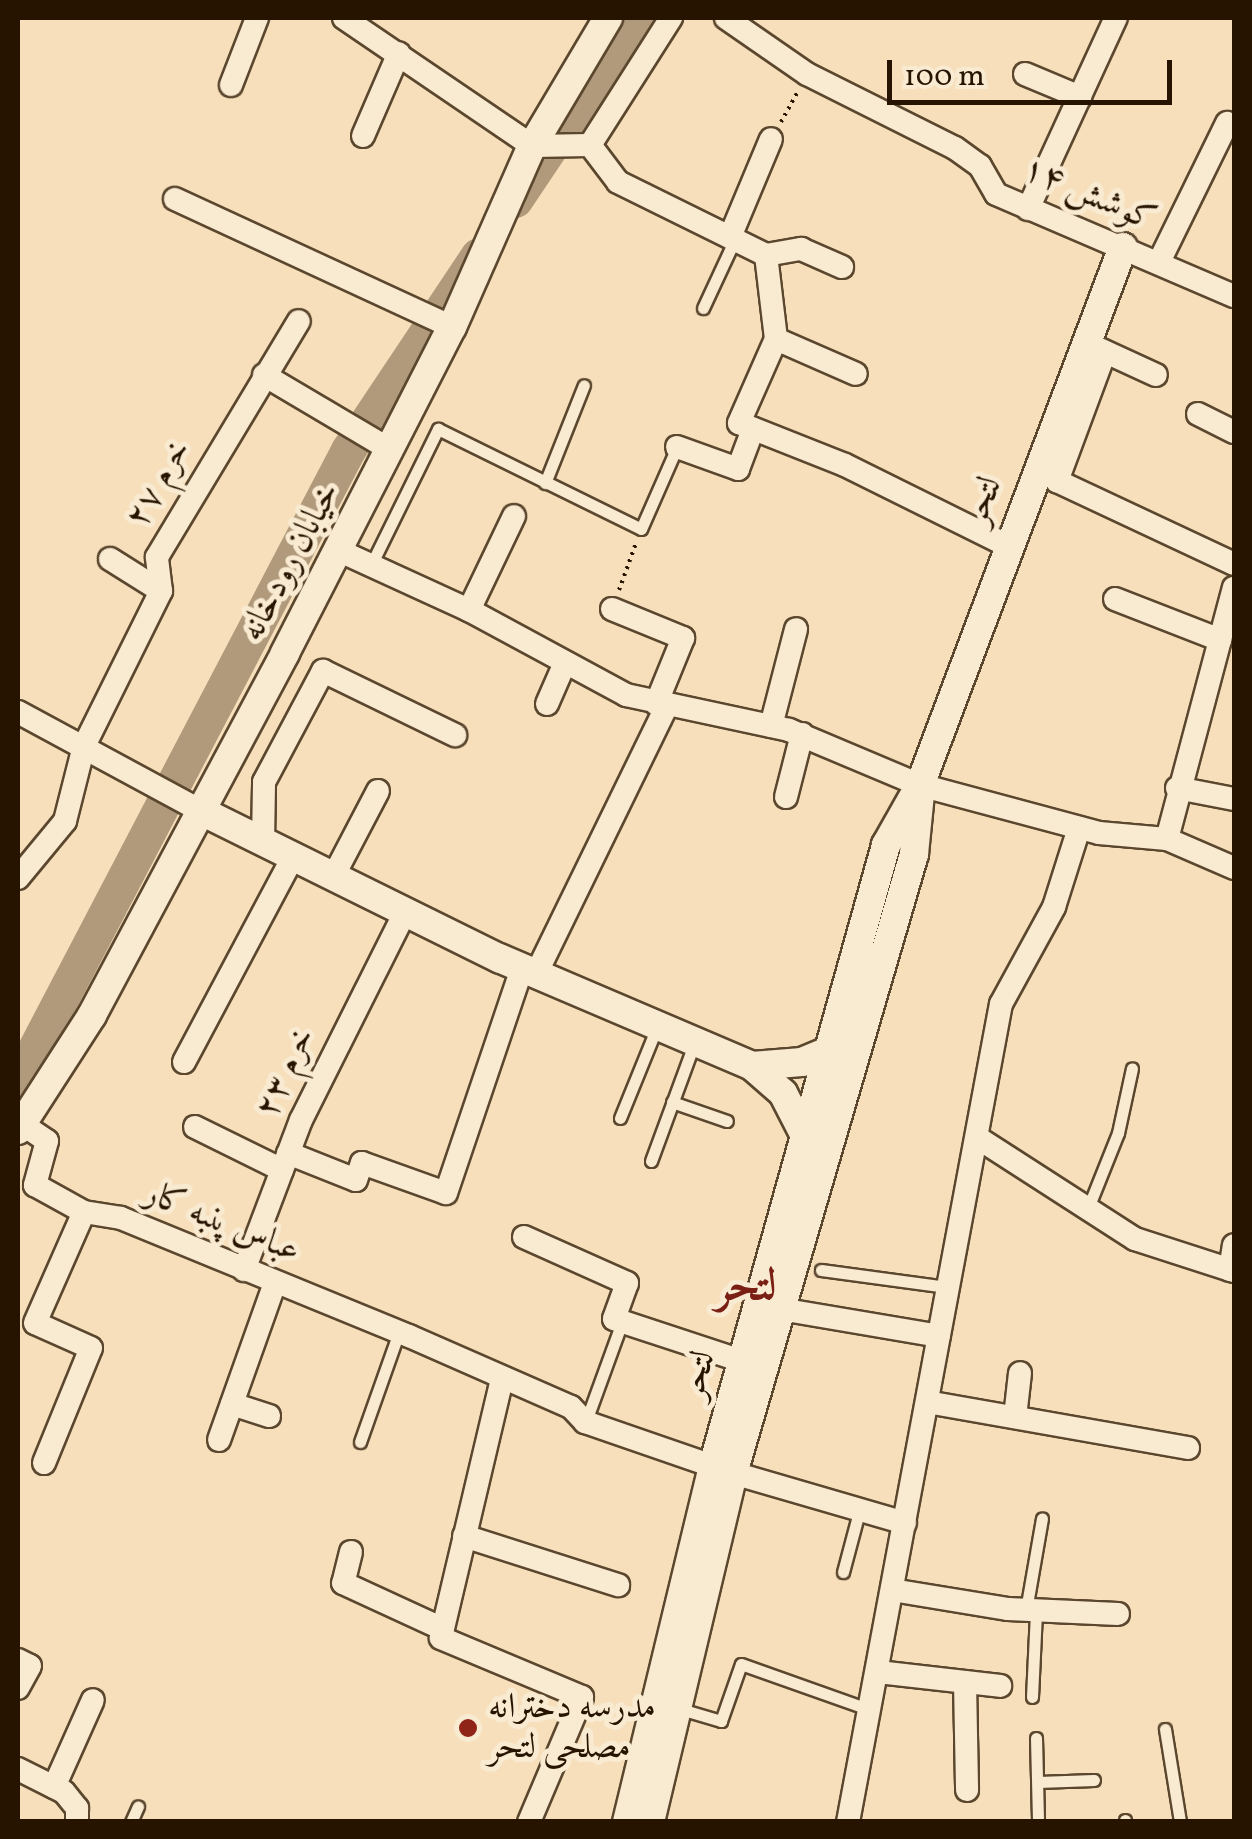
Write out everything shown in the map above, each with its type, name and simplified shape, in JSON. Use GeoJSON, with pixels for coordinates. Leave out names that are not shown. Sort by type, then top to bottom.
{"type":"FeatureCollection","features":[{"type":"Feature","properties":{"kind":"street"},"geometry":{"type":"LineString","coordinates":[[231,85],[257,18]]}},
{"type":"Feature","properties":{"kind":"street"},"geometry":{"type":"LineString","coordinates":[[344,18],[533,146],[589,145]]}},
{"type":"Feature","properties":{"kind":"street","name":"خیابان رودخانه"},"geometry":{"type":"LineString","coordinates":[[20,1127],[92,1015],[340,551],[452,327],[533,146],[608,18]]}},
{"type":"Feature","properties":{"kind":"street"},"geometry":{"type":"LineString","coordinates":[[589,145],[671,18]]}},
{"type":"Feature","properties":{"kind":"street","name":"کوشش ۱۴"},"geometry":{"type":"LineString","coordinates":[[726,18],[807,74],[955,148],[980,166],[996,194],[1234,296]]}},
{"type":"Feature","properties":{"kind":"street"},"geometry":{"type":"LineString","coordinates":[[1028,209],[1116,18]]}},
{"type":"Feature","properties":{"kind":"street"},"geometry":{"type":"LineString","coordinates":[[362,136],[399,53]]}},
{"type":"Feature","properties":{"kind":"street"},"geometry":{"type":"LineString","coordinates":[[1025,74],[1080,97]]}},
{"type":"Feature","properties":{"kind":"street"},"geometry":{"type":"LineString","coordinates":[[1159,262],[1226,123]]}},
{"type":"Feature","properties":{"kind":"street"},"geometry":{"type":"LineString","coordinates":[[732,238],[771,139]]}},
{"type":"Feature","properties":{"kind":"street"},"geometry":{"type":"LineString","coordinates":[[589,145],[618,182],[766,255],[801,249],[842,266]]}},
{"type":"Feature","properties":{"kind":"street"},"geometry":{"type":"LineString","coordinates":[[175,199],[452,327]]}},
{"type":"Feature","properties":{"kind":"street","name":"لتحر"},"geometry":{"type":"LineString","coordinates":[[650,1822],[677,1708],[742,1361],[886,846],[920,785],[1006,545],[1095,347],[1123,247]]}},
{"type":"Feature","properties":{"kind":"street"},"geometry":{"type":"LineString","coordinates":[[676,447],[738,470],[746,426],[776,338],[766,255]]}},
{"type":"Feature","properties":{"kind":"street","name":"خرم ۲۷"},"geometry":{"type":"LineString","coordinates":[[18,878],[64,821],[84,746],[161,591],[157,557],[298,321]]}},
{"type":"Feature","properties":{"kind":"street"},"geometry":{"type":"LineString","coordinates":[[776,338],[856,374]]}},
{"type":"Feature","properties":{"kind":"street"},"geometry":{"type":"LineString","coordinates":[[1156,375],[1095,347],[1057,481],[1234,564]]}},
{"type":"Feature","properties":{"kind":"street"},"geometry":{"type":"LineString","coordinates":[[264,375],[392,450]]}},
{"type":"Feature","properties":{"kind":"street"},"geometry":{"type":"LineString","coordinates":[[1198,414],[1234,432]]}},
{"type":"Feature","properties":{"kind":"street"},"geometry":{"type":"LineString","coordinates":[[746,426],[845,465],[1006,545]]}},
{"type":"Feature","properties":{"kind":"street"},"geometry":{"type":"LineString","coordinates":[[468,610],[514,516]]}},
{"type":"Feature","properties":{"kind":"street"},"geometry":{"type":"LineString","coordinates":[[340,551],[468,610],[564,666],[661,705],[802,734],[920,785],[1079,828],[1167,839],[1234,868]]}},
{"type":"Feature","properties":{"kind":"street"},"geometry":{"type":"LineString","coordinates":[[110,559],[161,591]]}},
{"type":"Feature","properties":{"kind":"street"},"geometry":{"type":"LineString","coordinates":[[1167,839],[1177,788],[1225,638],[1234,588]]}},
{"type":"Feature","properties":{"kind":"street"},"geometry":{"type":"LineString","coordinates":[[1116,599],[1225,638]]}},
{"type":"Feature","properties":{"kind":"street"},"geometry":{"type":"LineString","coordinates":[[195,1127],[285,1161],[356,1180],[362,1163],[446,1193],[529,971],[661,705],[683,638],[612,609]]}},
{"type":"Feature","properties":{"kind":"street"},"geometry":{"type":"LineString","coordinates":[[771,726],[796,629]]}},
{"type":"Feature","properties":{"kind":"street"},"geometry":{"type":"LineString","coordinates":[[547,704],[564,666]]}},
{"type":"Feature","properties":{"kind":"street"},"geometry":{"type":"LineString","coordinates":[[263,842],[264,782],[323,671],[455,736]]}},
{"type":"Feature","properties":{"kind":"street"},"geometry":{"type":"LineString","coordinates":[[268,684],[306,704]]}},
{"type":"Feature","properties":{"kind":"street"},"geometry":{"type":"LineString","coordinates":[[18,712],[199,810],[405,912],[656,1028],[752,1066],[782,1093],[803,1132]]}},
{"type":"Feature","properties":{"kind":"street"},"geometry":{"type":"LineString","coordinates":[[786,798],[802,734]]}},
{"type":"Feature","properties":{"kind":"street","name":"لتحر"},"geometry":{"type":"LineString","coordinates":[[628,1822],[723,1469],[780,1309],[914,854],[920,785]]}},
{"type":"Feature","properties":{"kind":"street"},"geometry":{"type":"LineString","coordinates":[[1177,788],[1234,799]]}},
{"type":"Feature","properties":{"kind":"street"},"geometry":{"type":"LineString","coordinates":[[333,877],[378,790]]}},
{"type":"Feature","properties":{"kind":"street"},"geometry":{"type":"LineString","coordinates":[[848,1822],[1001,1004],[1054,906],[1079,828]]}},
{"type":"Feature","properties":{"kind":"street"},"geometry":{"type":"LineString","coordinates":[[184,1062],[293,856]]}},
{"type":"Feature","properties":{"kind":"street","name":"خرم ۲۳"},"geometry":{"type":"LineString","coordinates":[[244,1270],[285,1161],[405,912]]}},
{"type":"Feature","properties":{"kind":"street"},"geometry":{"type":"LineString","coordinates":[[752,1066],[802,1062],[830,1050]]}},
{"type":"Feature","properties":{"kind":"street","name":"عباس پنبه کار"},"geometry":{"type":"LineString","coordinates":[[20,1127],[47,1141],[35,1185],[84,1212],[121,1218],[399,1332],[570,1407],[585,1422],[858,1512],[904,1523]]}},
{"type":"Feature","properties":{"kind":"street"},"geometry":{"type":"LineString","coordinates":[[978,1138],[1135,1239],[1232,1271],[1234,1245]]}},
{"type":"Feature","properties":{"kind":"street"},"geometry":{"type":"LineString","coordinates":[[44,1462],[92,1348],[35,1323],[84,1212]]}},
{"type":"Feature","properties":{"kind":"street"},"geometry":{"type":"LineString","coordinates":[[524,1237],[632,1272],[618,1320],[742,1361]]}},
{"type":"Feature","properties":{"kind":"street"},"geometry":{"type":"LineString","coordinates":[[220,1440],[275,1282]]}},
{"type":"Feature","properties":{"kind":"street"},"geometry":{"type":"LineString","coordinates":[[780,1309],[939,1336]]}},
{"type":"Feature","properties":{"kind":"street"},"geometry":{"type":"LineString","coordinates":[[1015,1418],[1020,1373]]}},
{"type":"Feature","properties":{"kind":"street"},"geometry":{"type":"LineString","coordinates":[[502,1379],[441,1638],[582,1697],[530,1822]]}},
{"type":"Feature","properties":{"kind":"street"},"geometry":{"type":"LineString","coordinates":[[927,1402],[1188,1448]]}},
{"type":"Feature","properties":{"kind":"street"},"geometry":{"type":"LineString","coordinates":[[232,1404],[269,1416]]}},
{"type":"Feature","properties":{"kind":"street"},"geometry":{"type":"LineString","coordinates":[[464,1536],[618,1585]]}},
{"type":"Feature","properties":{"kind":"street"},"geometry":{"type":"LineString","coordinates":[[351,1552],[343,1584],[442,1629]]}},
{"type":"Feature","properties":{"kind":"street"},"geometry":{"type":"LineString","coordinates":[[892,1590],[1031,1610],[1118,1614]]}},
{"type":"Feature","properties":{"kind":"street"},"geometry":{"type":"LineString","coordinates":[[18,1660],[30,1666],[18,1688]]}},
{"type":"Feature","properties":{"kind":"street"},"geometry":{"type":"LineString","coordinates":[[878,1672],[1000,1686]]}},
{"type":"Feature","properties":{"kind":"street"},"geometry":{"type":"LineString","coordinates":[[965,1682],[967,1790]]}},
{"type":"Feature","properties":{"kind":"street"},"geometry":{"type":"LineString","coordinates":[[54,1787],[92,1700]]}},
{"type":"Feature","properties":{"kind":"street"},"geometry":{"type":"LineString","coordinates":[[18,1769],[54,1787],[77,1808],[77,1822]]}},
{"type":"Feature","properties":{"kind":"lane"},"geometry":{"type":"LineString","coordinates":[[703,308],[732,238]]}},
{"type":"Feature","properties":{"kind":"lane"},"geometry":{"type":"LineString","coordinates":[[544,483],[584,385]]}},
{"type":"Feature","properties":{"kind":"lane"},"geometry":{"type":"LineString","coordinates":[[370,565],[438,429],[641,529],[676,447]]}},
{"type":"Feature","properties":{"kind":"lane"},"geometry":{"type":"LineString","coordinates":[[620,1118],[656,1028]]}},
{"type":"Feature","properties":{"kind":"lane"},"geometry":{"type":"LineString","coordinates":[[651,1160],[694,1044]]}},
{"type":"Feature","properties":{"kind":"lane"},"geometry":{"type":"LineString","coordinates":[[1088,1208],[1118,1133],[1132,1068]]}},
{"type":"Feature","properties":{"kind":"lane"},"geometry":{"type":"LineString","coordinates":[[672,1102],[727,1121]]}},
{"type":"Feature","properties":{"kind":"lane"},"geometry":{"type":"LineString","coordinates":[[821,1270],[948,1288]]}},
{"type":"Feature","properties":{"kind":"lane"},"geometry":{"type":"LineString","coordinates":[[585,1422],[618,1320]]}},
{"type":"Feature","properties":{"kind":"lane"},"geometry":{"type":"LineString","coordinates":[[360,1442],[399,1332]]}},
{"type":"Feature","properties":{"kind":"lane"},"geometry":{"type":"LineString","coordinates":[[843,1572],[858,1512]]}},
{"type":"Feature","properties":{"kind":"lane"},"geometry":{"type":"LineString","coordinates":[[1032,1697],[1031,1610],[1042,1518]]}},
{"type":"Feature","properties":{"kind":"lane"},"geometry":{"type":"LineString","coordinates":[[677,1708],[721,1721],[741,1664],[871,1710]]}},
{"type":"Feature","properties":{"kind":"lane"},"geometry":{"type":"LineString","coordinates":[[1165,1729],[1180,1822]]}},
{"type":"Feature","properties":{"kind":"lane"},"geometry":{"type":"LineString","coordinates":[[1036,1738],[1038,1822]]}},
{"type":"Feature","properties":{"kind":"lane"},"geometry":{"type":"LineString","coordinates":[[1038,1782],[1094,1780]]}},
{"type":"Feature","properties":{"kind":"lane"},"geometry":{"type":"LineString","coordinates":[[131,1822],[138,1806]]}},
{"type":"Feature","properties":{"kind":"path"},"geometry":{"type":"LineString","coordinates":[[771,139],[807,74]]}},
{"type":"Feature","properties":{"kind":"path"},"geometry":{"type":"LineString","coordinates":[[612,609],[641,529]]}},
{"type":"Feature","properties":{"kind":"waterway"},"geometry":{"type":"LineString","coordinates":[[515,200],[637,18]]}},
{"type":"Feature","properties":{"kind":"waterway"},"geometry":{"type":"LineString","coordinates":[[18,1081],[348,450],[478,255]]}},
{"type":"Feature","properties":{"kind":"place","name":"مدرسه دخترانه مصلحی لتحر"},"geometry":{"type":"Point","coordinates":[468,1728]}},
{"type":"Feature","properties":{"kind":"district","name":"لتحر"},"geometry":{"type":"Point","coordinates":[746,1288]}}]}
